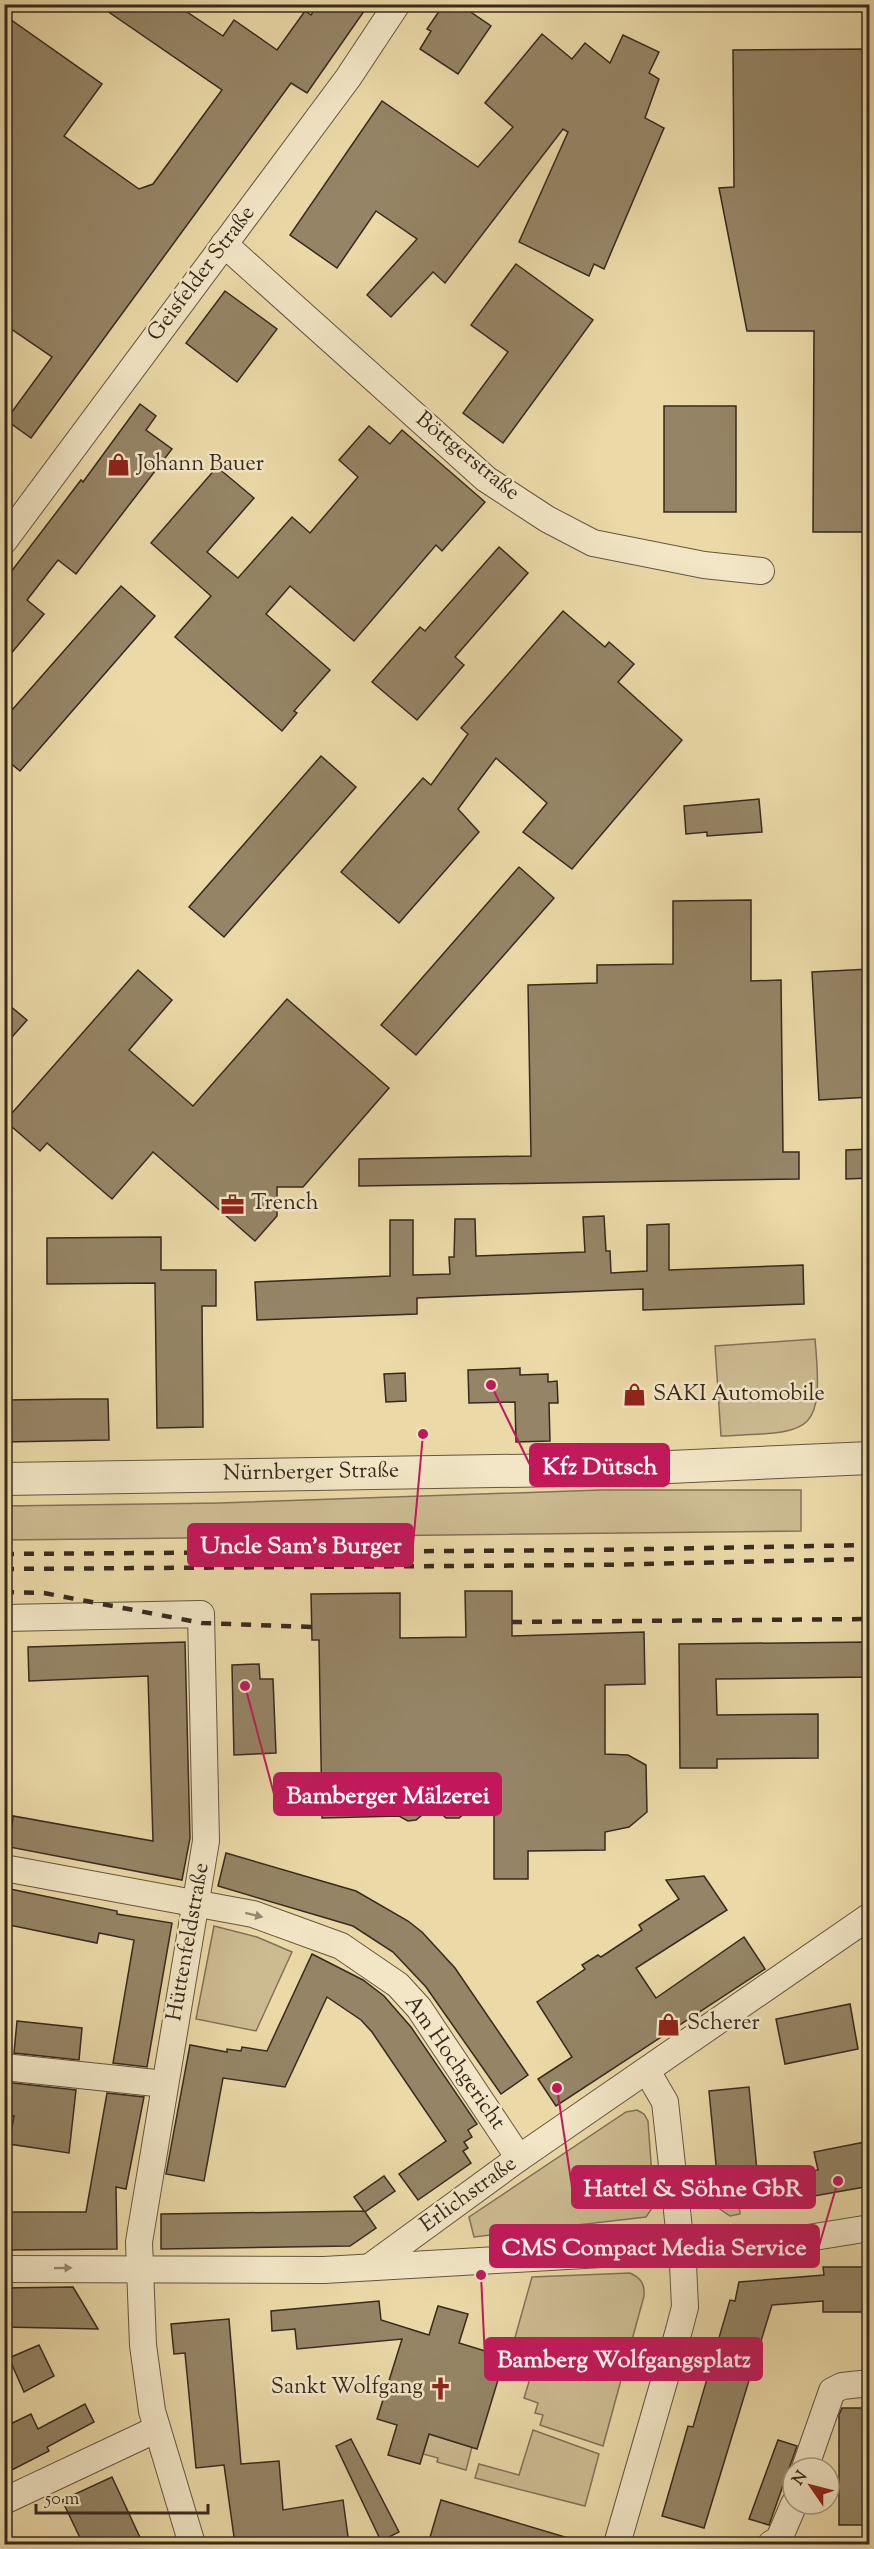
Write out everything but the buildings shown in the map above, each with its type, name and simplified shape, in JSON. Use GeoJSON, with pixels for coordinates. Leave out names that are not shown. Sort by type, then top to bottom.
{"type":"FeatureCollection","features":[{"type":"Feature","properties":{"kind":"street","name":"Geisfelder Straße"},"geometry":{"type":"LineString","coordinates":[[4,541],[348,78],[397,4]]}},
{"type":"Feature","properties":{"kind":"street","name":"Böttgerstraße"},"geometry":{"type":"LineString","coordinates":[[224,244],[486,479],[547,519],[593,543],[704,565],[760,571]]}},
{"type":"Feature","properties":{"kind":"street","name":"Nürnberger Straße"},"geometry":{"type":"LineString","coordinates":[[4,1479],[625,1469],[870,1458]]}},
{"type":"Feature","properties":{"kind":"street","name":"Hüttenfeldstraße"},"geometry":{"type":"LineString","coordinates":[[4,1618],[201,1614],[206,1840],[139,2242],[143,2345],[157,2429],[192,2544]]}},
{"type":"Feature","properties":{"kind":"street","name":"Am Hochgericht"},"geometry":{"type":"LineString","coordinates":[[4,1868],[253,1914],[341,1946],[398,1985],[436,2031],[519,2158]]}},
{"type":"Feature","properties":{"kind":"street","name":"Erlichstraße"},"geometry":{"type":"LineString","coordinates":[[371,2266],[519,2158],[870,1916]]}},
{"type":"Feature","properties":{"kind":"street"},"geometry":{"type":"LineString","coordinates":[[4,2067],[165,2084]]}},
{"type":"Feature","properties":{"kind":"street"},"geometry":{"type":"LineString","coordinates":[[617,2544],[685,2307],[682,2250],[665,2102],[647,2071]]}},
{"type":"Feature","properties":{"kind":"street"},"geometry":{"type":"LineString","coordinates":[[4,2269],[140,2268],[234,2271],[371,2266],[682,2250],[802,2238],[870,2228]]}},
{"type":"Feature","properties":{"kind":"street"},"geometry":{"type":"LineString","coordinates":[[810,2456],[832,2391],[842,2386],[870,2383]]}},
{"type":"Feature","properties":{"kind":"street"},"geometry":{"type":"LineString","coordinates":[[4,2501],[157,2429]]}},
{"type":"Feature","properties":{"kind":"street"},"geometry":{"type":"LineString","coordinates":[[771,2544],[779,2539],[789,2516]]}},
{"type":"Feature","properties":{"kind":"shaded area"},"geometry":{"type":"Polygon","coordinates":[[[815,1339],[817,1395],[813,1412],[806,1423],[775,1433],[721,1436],[715,1346],[815,1339]]]}},
{"type":"Feature","properties":{"kind":"shaded area"},"geometry":{"type":"Polygon","coordinates":[[[601,1490],[801,1490],[801,1531],[5,1540],[5,1506],[220,1503],[601,1490]]]}},
{"type":"Feature","properties":{"kind":"shaded area"},"geometry":{"type":"Polygon","coordinates":[[[214,1926],[257,1937],[292,1952],[256,2031],[196,2019],[214,1926]]]}},
{"type":"Feature","properties":{"kind":"shaded area"},"geometry":{"type":"Polygon","coordinates":[[[637,2110],[644,2114],[648,2121],[654,2205],[646,2217],[474,2237],[469,2217],[626,2112],[637,2110]]]}},
{"type":"Feature","properties":{"kind":"shaded area"},"geometry":{"type":"Polygon","coordinates":[[[730,2179],[738,2194],[740,2214],[730,2216],[714,2205],[709,2182],[730,2179]]]}},
{"type":"Feature","properties":{"kind":"shaded area"},"geometry":{"type":"Polygon","coordinates":[[[630,2273],[642,2282],[644,2296],[603,2446],[540,2425],[543,2415],[535,2413],[538,2403],[524,2398],[539,2349],[514,2341],[532,2277],[630,2273]]]}},
{"type":"Feature","properties":{"kind":"shaded area"},"geometry":{"type":"Polygon","coordinates":[[[533,2430],[599,2454],[585,2506],[475,2478],[479,2464],[519,2475],[533,2430]]]}},
{"type":"Feature","properties":{"kind":"shaded area"},"geometry":{"type":"Polygon","coordinates":[[[429,2434],[472,2447],[466,2470],[437,2462],[438,2458],[423,2454],[429,2434]]]}},
{"type":"Feature","properties":{"kind":"railway"},"geometry":{"type":"LineString","coordinates":[[4,1554],[595,1550],[870,1545]]}},
{"type":"Feature","properties":{"kind":"railway"},"geometry":{"type":"LineString","coordinates":[[4,1569],[597,1565],[870,1559]]}},
{"type":"Feature","properties":{"kind":"railway"},"geometry":{"type":"LineString","coordinates":[[4,1592],[44,1593],[202,1623],[312,1627]]}},
{"type":"Feature","properties":{"kind":"railway"},"geometry":{"type":"LineString","coordinates":[[512,1622],[870,1619]]}},
{"type":"Feature","properties":{"kind":"place","name":"Johann Bauer"},"geometry":{"type":"Point","coordinates":[119,465]}},
{"type":"Feature","properties":{"kind":"place","name":"Trench"},"geometry":{"type":"Point","coordinates":[233,1204]}},
{"type":"Feature","properties":{"kind":"place","name":"Kfz Dütsch"},"geometry":{"type":"Point","coordinates":[491,1385]}},
{"type":"Feature","properties":{"kind":"place","name":"SAKI Automobile"},"geometry":{"type":"Point","coordinates":[635,1395]}},
{"type":"Feature","properties":{"kind":"place","name":"Uncle Sam's Burger"},"geometry":{"type":"Point","coordinates":[423,1434]}},
{"type":"Feature","properties":{"kind":"place","name":"Bamberger Mälzerei"},"geometry":{"type":"Point","coordinates":[245,1686]}},
{"type":"Feature","properties":{"kind":"place","name":"Scherer"},"geometry":{"type":"Point","coordinates":[669,2024]}},
{"type":"Feature","properties":{"kind":"place","name":"Hattel & Söhne GbR"},"geometry":{"type":"Point","coordinates":[557,2088]}},
{"type":"Feature","properties":{"kind":"place","name":"CMS Compact Media Service"},"geometry":{"type":"Point","coordinates":[838,2181]}},
{"type":"Feature","properties":{"kind":"place","name":"Bamberg Wolfgangsplatz"},"geometry":{"type":"Point","coordinates":[481,2275]}},
{"type":"Feature","properties":{"kind":"place","name":"Sankt Wolfgang"},"geometry":{"type":"Point","coordinates":[441,2388]}}]}
